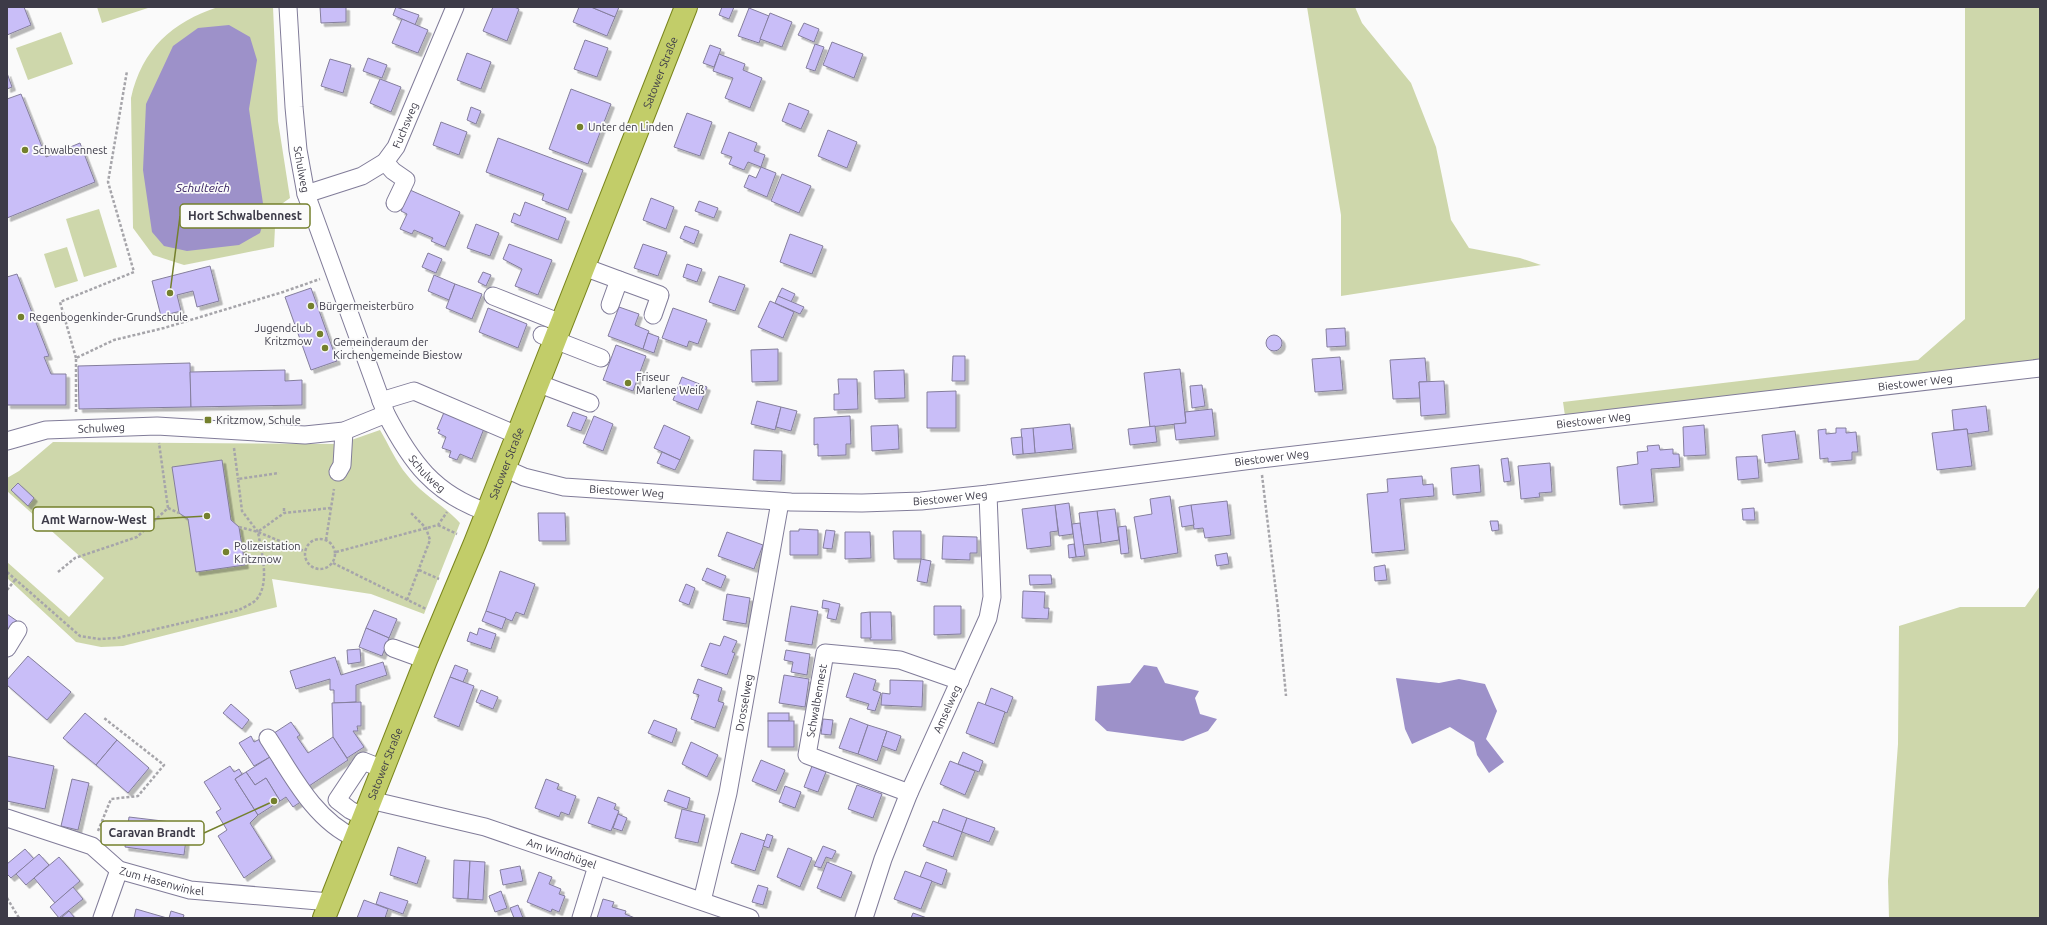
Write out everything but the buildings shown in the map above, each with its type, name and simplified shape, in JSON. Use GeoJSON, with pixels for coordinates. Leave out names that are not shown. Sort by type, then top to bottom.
{"type":"FeatureCollection","features":[{"type":"Feature","properties":{"kind":"main road","name":"Satower Straße"},"geometry":{"type":"LineString","coordinates":[[327,910],[426,660],[487,512],[537,383],[552,333],[584,267],[686,7]]}},
{"type":"Feature","properties":{"kind":"street","name":"Schulweg"},"geometry":{"type":"LineString","coordinates":[[288,7],[298,150],[306,194],[383,408],[403,447],[416,464],[433,481],[457,498],[487,512]]}},
{"type":"Feature","properties":{"kind":"street","name":"Fuchsweg"},"geometry":{"type":"LineString","coordinates":[[306,194],[362,176],[385,162],[396,147],[455,7]]}},
{"type":"Feature","properties":{"kind":"street"},"geometry":{"type":"LineString","coordinates":[[385,162],[393,171],[406,180],[395,203]]}},
{"type":"Feature","properties":{"kind":"street"},"geometry":{"type":"LineString","coordinates":[[584,267],[660,295],[652,315]]}},
{"type":"Feature","properties":{"kind":"street"},"geometry":{"type":"LineString","coordinates":[[610,305],[619,280]]}},
{"type":"Feature","properties":{"kind":"street"},"geometry":{"type":"LineString","coordinates":[[493,296],[552,333],[601,358]]}},
{"type":"Feature","properties":{"kind":"street","name":"Biestower Weg"},"geometry":{"type":"LineString","coordinates":[[504,468],[524,477],[564,487],[780,502],[862,503],[921,501],[988,494],[1260,459],[2040,368]]}},
{"type":"Feature","properties":{"kind":"street"},"geometry":{"type":"LineString","coordinates":[[537,383],[590,403]]}},
{"type":"Feature","properties":{"kind":"street"},"geometry":{"type":"LineString","coordinates":[[383,408],[414,391],[517,435]]}},
{"type":"Feature","properties":{"kind":"street","name":"Schulweg"},"geometry":{"type":"LineString","coordinates":[[7,441],[46,430],[157,426],[305,435],[344,431],[383,408]]}},
{"type":"Feature","properties":{"kind":"street"},"geometry":{"type":"LineString","coordinates":[[344,431],[344,469]]}},
{"type":"Feature","properties":{"kind":"street","name":"Amselweg"},"geometry":{"type":"LineString","coordinates":[[864,918],[883,859],[909,793],[988,618],[992,597],[988,494]]}},
{"type":"Feature","properties":{"kind":"street","name":"Drosselweg"},"geometry":{"type":"LineString","coordinates":[[702,901],[728,793],[780,502]]}},
{"type":"Feature","properties":{"kind":"street"},"geometry":{"type":"LineString","coordinates":[[7,648],[18,630]]}},
{"type":"Feature","properties":{"kind":"street"},"geometry":{"type":"LineString","coordinates":[[392,648],[426,660]]}},
{"type":"Feature","properties":{"kind":"street","name":"Schwalbennest"},"geometry":{"type":"LineString","coordinates":[[909,793],[807,755],[825,653],[900,660],[960,681]]}},
{"type":"Feature","properties":{"kind":"street"},"geometry":{"type":"LineString","coordinates":[[268,738],[313,805],[342,832],[355,838]]}},
{"type":"Feature","properties":{"kind":"street","name":"Am Windhügel"},"geometry":{"type":"LineString","coordinates":[[383,769],[363,761],[337,800],[350,810],[367,808],[485,827],[750,918]]}},
{"type":"Feature","properties":{"kind":"street","name":"Zum Hasenwinkel"},"geometry":{"type":"LineString","coordinates":[[8,821],[92,846],[119,870],[190,890],[327,910]]}},
{"type":"Feature","properties":{"kind":"street"},"geometry":{"type":"LineString","coordinates":[[581,918],[597,866]]}},
{"type":"Feature","properties":{"kind":"street"},"geometry":{"type":"LineString","coordinates":[[102,918],[119,870]]}},
{"type":"Feature","properties":{"kind":"path"},"geometry":{"type":"LineString","coordinates":[[76,429],[76,358],[60,302],[134,272],[108,182],[127,71]]}},
{"type":"Feature","properties":{"kind":"path"},"geometry":{"type":"LineString","coordinates":[[76,358],[114,340],[164,328],[334,274]]}},
{"type":"Feature","properties":{"kind":"path"},"geometry":{"type":"LineString","coordinates":[[157,426],[168,508]]}},
{"type":"Feature","properties":{"kind":"path"},"geometry":{"type":"LineString","coordinates":[[7,572],[80,636],[99,639],[117,638],[239,610],[256,600],[262,589],[264,572],[258,532],[242,511],[234,447]]}},
{"type":"Feature","properties":{"kind":"path"},"geometry":{"type":"LineString","coordinates":[[1260,459],[1278,609],[1286,696]]}},
{"type":"Feature","properties":{"kind":"path"},"geometry":{"type":"LineString","coordinates":[[326,540],[331,508],[344,469]]}},
{"type":"Feature","properties":{"kind":"path"},"geometry":{"type":"LineString","coordinates":[[238,479],[279,473]]}},
{"type":"Feature","properties":{"kind":"path"},"geometry":{"type":"LineString","coordinates":[[438,525],[457,498]]}},
{"type":"Feature","properties":{"kind":"path"},"geometry":{"type":"LineString","coordinates":[[168,508],[179,513]]}},
{"type":"Feature","properties":{"kind":"path"},"geometry":{"type":"LineString","coordinates":[[58,572],[75,558],[137,537],[168,508]]}},
{"type":"Feature","properties":{"kind":"path"},"geometry":{"type":"LineString","coordinates":[[284,508],[284,513]]}},
{"type":"Feature","properties":{"kind":"path"},"geometry":{"type":"LineString","coordinates":[[258,532],[284,513],[331,508]]}},
{"type":"Feature","properties":{"kind":"path"},"geometry":{"type":"LineString","coordinates":[[407,600],[430,540],[426,528],[410,512]]}},
{"type":"Feature","properties":{"kind":"path"},"geometry":{"type":"LineString","coordinates":[[336,552],[438,525],[460,536]]}},
{"type":"Feature","properties":{"kind":"path"},"geometry":{"type":"LineString","coordinates":[[240,527],[258,532],[304,551]]}},
{"type":"Feature","properties":{"kind":"path"},"geometry":{"type":"LineString","coordinates":[[317,539],[326,540],[332,545],[336,552],[333,563],[325,569],[314,569],[306,562],[304,551],[309,543],[317,539]]}},
{"type":"Feature","properties":{"kind":"path"},"geometry":{"type":"LineString","coordinates":[[333,563],[407,600],[431,610]]}},
{"type":"Feature","properties":{"kind":"path"},"geometry":{"type":"LineString","coordinates":[[419,570],[443,580]]}},
{"type":"Feature","properties":{"kind":"path"},"geometry":{"type":"LineString","coordinates":[[7,590],[15,580]]}},
{"type":"Feature","properties":{"kind":"path"},"geometry":{"type":"LineString","coordinates":[[92,846],[112,799],[138,796],[164,765],[104,718]]}},
{"type":"Feature","properties":{"kind":"path"},"geometry":{"type":"LineString","coordinates":[[7,898],[19,918]]}},
{"type":"Feature","properties":{"kind":"green space"},"geometry":{"type":"Polygon","coordinates":[[[97,7],[151,7],[102,23],[97,7]]]}},
{"type":"Feature","properties":{"kind":"green space","name":"Schulteich"},"geometry":{"type":"Polygon","coordinates":[[[218,7],[273,7],[278,121],[290,198],[276,208],[274,247],[184,265],[153,255],[133,228],[131,98],[143,65],[161,40],[173,29],[202,13],[218,7]]]}},
{"type":"Feature","properties":{"kind":"green space"},"geometry":{"type":"Polygon","coordinates":[[[1307,7],[1355,7],[1362,23],[1411,83],[1436,147],[1451,220],[1469,248],[1520,258],[1541,265],[1341,296],[1341,215],[1307,7]]]}},
{"type":"Feature","properties":{"kind":"green space"},"geometry":{"type":"Polygon","coordinates":[[[1965,7],[2040,7],[2040,377],[1567,430],[1563,402],[1918,360],[1965,319],[1965,7]]]}},
{"type":"Feature","properties":{"kind":"green space"},"geometry":{"type":"Polygon","coordinates":[[[61,32],[73,64],[28,80],[16,48],[61,32]]]}},
{"type":"Feature","properties":{"kind":"green space"},"geometry":{"type":"Polygon","coordinates":[[[99,209],[117,267],[84,277],[66,219],[99,209]]]}},
{"type":"Feature","properties":{"kind":"green space"},"geometry":{"type":"Polygon","coordinates":[[[67,247],[78,281],[55,288],[44,254],[67,247]]]}},
{"type":"Feature","properties":{"kind":"green space"},"geometry":{"type":"Polygon","coordinates":[[[380,430],[399,465],[413,482],[460,523],[424,614],[371,594],[272,579],[277,607],[123,646],[101,647],[76,642],[7,578],[7,562],[69,617],[104,578],[7,491],[7,478],[19,471],[53,442],[340,444],[380,430]]]}},
{"type":"Feature","properties":{"kind":"green space"},"geometry":{"type":"Polygon","coordinates":[[[2040,586],[2040,918],[1889,918],[1888,881],[1898,744],[1899,626],[1960,607],[2025,607],[2040,586]]]}},
{"type":"Feature","properties":{"kind":"water","name":"Schulteich"},"geometry":{"type":"Polygon","coordinates":[[[229,25],[250,37],[257,60],[249,109],[265,217],[260,233],[239,245],[187,251],[164,246],[152,232],[143,170],[146,104],[173,46],[198,28],[229,25]]]}},
{"type":"Feature","properties":{"kind":"water"},"geometry":{"type":"Polygon","coordinates":[[[1144,665],[1157,667],[1165,683],[1199,691],[1195,698],[1200,714],[1217,719],[1208,731],[1183,741],[1107,731],[1095,720],[1097,686],[1130,683],[1144,665]]]}},
{"type":"Feature","properties":{"kind":"water"},"geometry":{"type":"Polygon","coordinates":[[[1396,678],[1439,683],[1459,679],[1485,684],[1497,711],[1486,739],[1504,762],[1489,773],[1477,755],[1474,742],[1450,727],[1412,744],[1405,729],[1396,678]]]}},
{"type":"Feature","properties":{"kind":"place","name":"Unter den Linden"},"geometry":{"type":"Point","coordinates":[580,127]}},
{"type":"Feature","properties":{"kind":"place","name":"Schwalbennest"},"geometry":{"type":"Point","coordinates":[25,150]}},
{"type":"Feature","properties":{"kind":"place","name":"Hort Schwalbennest"},"geometry":{"type":"Point","coordinates":[170,293]}},
{"type":"Feature","properties":{"kind":"place","name":"Bürgermeisterbüro"},"geometry":{"type":"Point","coordinates":[311,306]}},
{"type":"Feature","properties":{"kind":"place","name":"Regenbogenkinder-Grundschule"},"geometry":{"type":"Point","coordinates":[21,317]}},
{"type":"Feature","properties":{"kind":"place","name":"Jugendclub Kritzmow"},"geometry":{"type":"Point","coordinates":[320,334]}},
{"type":"Feature","properties":{"kind":"place","name":"Gemeinderaum der Kirchengemeinde Biestow"},"geometry":{"type":"Point","coordinates":[325,348]}},
{"type":"Feature","properties":{"kind":"place","name":"Friseur Marlene Weiß"},"geometry":{"type":"Point","coordinates":[628,383]}},
{"type":"Feature","properties":{"kind":"place","name":"Kritzmow, Schule"},"geometry":{"type":"Point","coordinates":[208,420]}},
{"type":"Feature","properties":{"kind":"place","name":"Amt Warnow-West"},"geometry":{"type":"Point","coordinates":[207,516]}},
{"type":"Feature","properties":{"kind":"place","name":"Polizeistation Kritzmow"},"geometry":{"type":"Point","coordinates":[226,552]}},
{"type":"Feature","properties":{"kind":"place","name":"Caravan Brandt"},"geometry":{"type":"Point","coordinates":[274,801]}}]}
